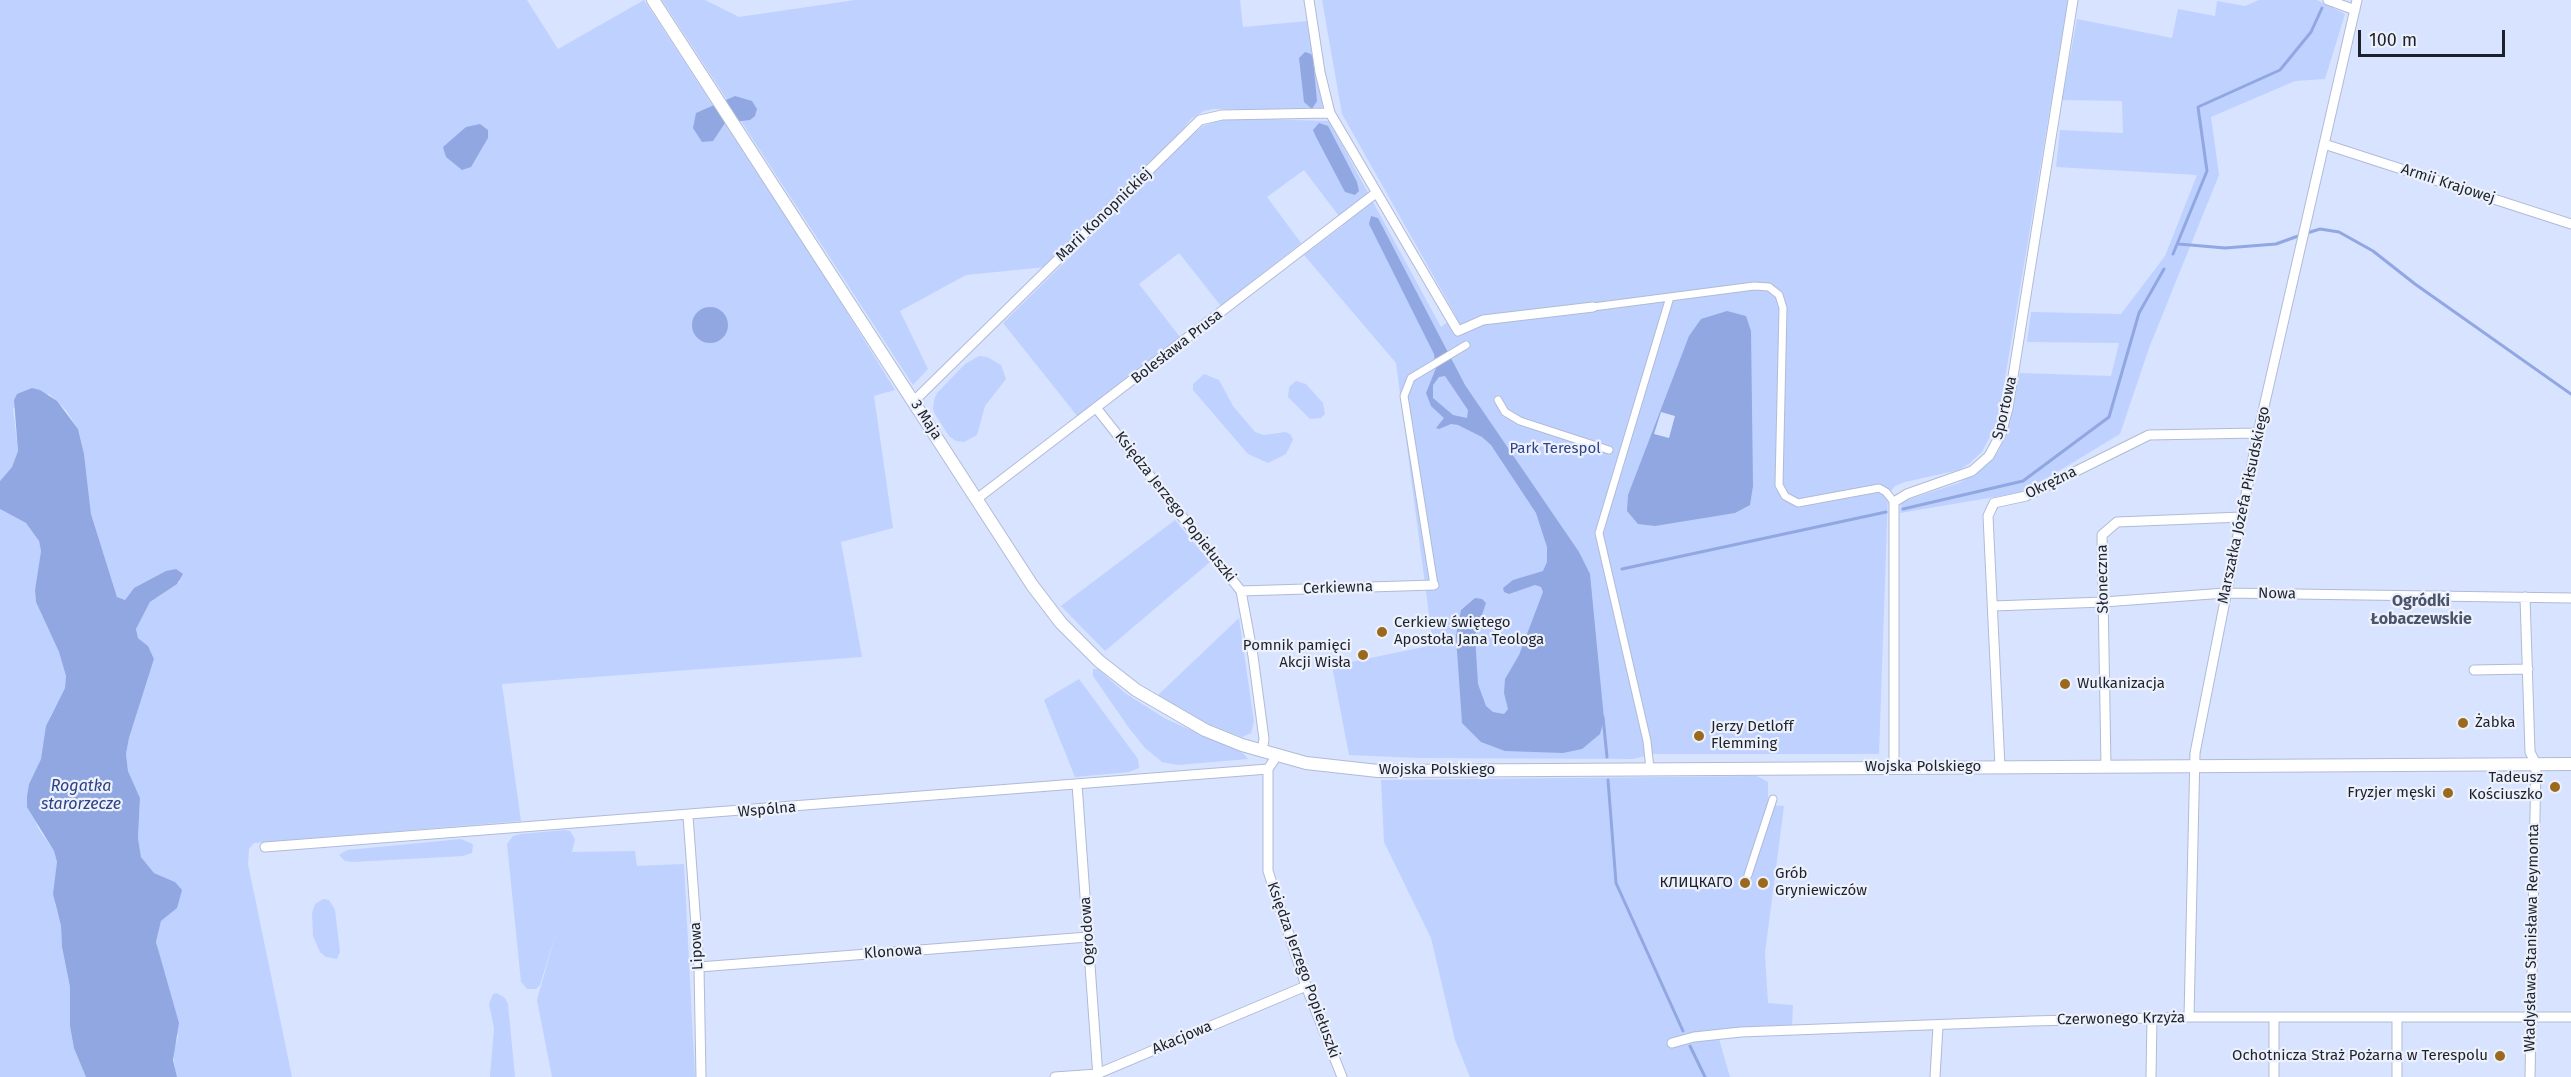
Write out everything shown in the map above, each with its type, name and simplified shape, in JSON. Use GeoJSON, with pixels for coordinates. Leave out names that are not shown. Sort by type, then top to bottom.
{"type":"FeatureCollection","features":[{"type":"Feature","properties":{"kind":"street","name":"3 Maja"},"geometry":{"type":"LineString","coordinates":[[653,0],[978,498],[1032,585],[1061,624],[1099,661],[1136,690],[1170,712],[1204,730],[1276,757]]}},
{"type":"Feature","properties":{"kind":"street"},"geometry":{"type":"LineString","coordinates":[[1309,0],[1320,72],[1330,113],[1458,331],[1482,320],[1754,286],[1769,287],[1779,294],[1783,308],[1779,485],[1785,496],[1798,503],[1879,488],[1886,492],[1894,502],[1894,767]]}},
{"type":"Feature","properties":{"kind":"street","name":"Sportowa"},"geometry":{"type":"LineString","coordinates":[[1894,502],[1907,494],[1971,471],[1989,456],[2001,434],[2073,0]]}},
{"type":"Feature","properties":{"kind":"street"},"geometry":{"type":"LineString","coordinates":[[2328,0],[2356,5]]}},
{"type":"Feature","properties":{"kind":"street","name":"Marszałka Józefa Piłsudskiego"},"geometry":{"type":"LineString","coordinates":[[2189,1017],[2193,766],[2224,593],[2242,517],[2258,433],[2303,245],[2356,5]]}},
{"type":"Feature","properties":{"kind":"street","name":"Marii Konopnickiej"},"geometry":{"type":"LineString","coordinates":[[914,401],[1200,120],[1222,115],[1330,113]]}},
{"type":"Feature","properties":{"kind":"street","name":"Armii Krajowej"},"geometry":{"type":"LineString","coordinates":[[2324,144],[2571,224]]}},
{"type":"Feature","properties":{"kind":"street","name":"Bolesława Prusa"},"geometry":{"type":"LineString","coordinates":[[978,498],[1097,409],[1376,192]]}},
{"type":"Feature","properties":{"kind":"street"},"geometry":{"type":"LineString","coordinates":[[1650,769],[1647,741],[1599,533],[1670,297]]}},
{"type":"Feature","properties":{"kind":"street"},"geometry":{"type":"LineString","coordinates":[[1434,585],[1404,396],[1412,378],[1466,345]]}},
{"type":"Feature","properties":{"kind":"street"},"geometry":{"type":"LineString","coordinates":[[1498,400],[1505,412],[1520,421],[1609,450]]}},
{"type":"Feature","properties":{"kind":"street","name":"Księdza Jerzego Popiełuszki"},"geometry":{"type":"LineString","coordinates":[[1097,409],[1241,591],[1253,656],[1264,739],[1262,752]]}},
{"type":"Feature","properties":{"kind":"street","name":"Okrężna"},"geometry":{"type":"LineString","coordinates":[[2000,767],[1988,516],[1994,503],[2026,496],[2149,435],[2258,433]]}},
{"type":"Feature","properties":{"kind":"street","name":"Słoneczna"},"geometry":{"type":"LineString","coordinates":[[2106,767],[2102,535],[2117,522],[2242,517]]}},
{"type":"Feature","properties":{"kind":"street","name":"Cerkiewna"},"geometry":{"type":"LineString","coordinates":[[1241,591],[1434,585]]}},
{"type":"Feature","properties":{"kind":"street","name":"Nowa"},"geometry":{"type":"LineString","coordinates":[[1994,606],[2104,602],[2224,593],[2571,598]]}},
{"type":"Feature","properties":{"kind":"street"},"geometry":{"type":"LineString","coordinates":[[2525,597],[2530,752],[2536,764]]}},
{"type":"Feature","properties":{"kind":"street"},"geometry":{"type":"LineString","coordinates":[[2474,670],[2528,669]]}},
{"type":"Feature","properties":{"kind":"street"},"geometry":{"type":"LineString","coordinates":[[1268,769],[1276,757]]}},
{"type":"Feature","properties":{"kind":"street","name":"Wojska Polskiego"},"geometry":{"type":"LineString","coordinates":[[1276,757],[1339,768],[1378,771],[2571,764]]}},
{"type":"Feature","properties":{"kind":"street","name":"Władysława Stanisława Reymonta"},"geometry":{"type":"LineString","coordinates":[[2530,1077],[2536,764]]}},
{"type":"Feature","properties":{"kind":"street","name":"Księdza Jerzego Popiełuszki"},"geometry":{"type":"LineString","coordinates":[[1268,769],[1268,871],[1306,986],[1342,1077]]}},
{"type":"Feature","properties":{"kind":"street","name":"Wspólna"},"geometry":{"type":"LineString","coordinates":[[265,848],[1268,769]]}},
{"type":"Feature","properties":{"kind":"street","name":"Ogrodowa"},"geometry":{"type":"LineString","coordinates":[[1077,784],[1097,1075]]}},
{"type":"Feature","properties":{"kind":"street"},"geometry":{"type":"LineString","coordinates":[[1748,874],[1773,799]]}},
{"type":"Feature","properties":{"kind":"street","name":"Lipowa"},"geometry":{"type":"LineString","coordinates":[[688,816],[699,967],[701,1077]]}},
{"type":"Feature","properties":{"kind":"street","name":"Klonowa"},"geometry":{"type":"LineString","coordinates":[[699,967],[1088,937]]}},
{"type":"Feature","properties":{"kind":"street","name":"Akacjowa"},"geometry":{"type":"LineString","coordinates":[[1055,1077],[1097,1075],[1306,986]]}},
{"type":"Feature","properties":{"kind":"street"},"geometry":{"type":"LineString","coordinates":[[2397,1017],[2397,1077]]}},
{"type":"Feature","properties":{"kind":"street","name":"Czerwonego Krzyża"},"geometry":{"type":"LineString","coordinates":[[1672,1043],[1694,1037],[1741,1032],[2152,1018],[2571,1017]]}},
{"type":"Feature","properties":{"kind":"street"},"geometry":{"type":"LineString","coordinates":[[2151,1077],[2152,1018]]}},
{"type":"Feature","properties":{"kind":"street"},"geometry":{"type":"LineString","coordinates":[[2274,1018],[2274,1077]]}},
{"type":"Feature","properties":{"kind":"street"},"geometry":{"type":"LineString","coordinates":[[1935,1077],[1938,1026]]}},
{"type":"Feature","properties":{"kind":"green space"},"geometry":{"type":"Polygon","coordinates":[[[0,0],[527,0],[558,49],[644,0],[827,280],[895,390],[874,396],[893,528],[841,542],[862,657],[502,684],[521,821],[254,843],[249,849],[248,864],[292,1077],[177,1077],[175,1069],[173,1052],[178,1037],[156,942],[161,921],[172,912],[175,882],[154,873],[141,857],[138,838],[140,798],[128,771],[126,754],[154,659],[148,646],[138,638],[136,629],[150,602],[181,581],[134,588],[125,600],[117,597],[91,514],[84,454],[78,429],[66,410],[49,394],[13,408],[18,451],[12,467],[0,481],[0,0]]]}},
{"type":"Feature","properties":{"kind":"green space","name":"Park Terespol"},"geometry":{"type":"Polygon","coordinates":[[[662,0],[705,0],[739,17],[855,0],[1240,0],[1243,27],[1308,21],[1323,106],[1320,110],[1213,109],[1204,111],[1191,119],[1178,135],[1184,142],[1203,126],[1225,118],[1329,121],[1441,327],[1456,316],[1342,114],[1322,0],[2068,0],[1998,421],[1982,452],[1970,463],[1959,470],[1905,482],[1895,486],[1888,495],[1879,754],[1654,754],[1633,759],[1418,758],[1349,755],[1332,666],[1433,645],[1396,363],[1304,255],[1345,224],[1304,170],[1267,197],[1301,243],[1221,306],[1179,253],[1139,284],[1180,337],[1078,417],[1003,323],[1141,187],[1138,176],[1046,267],[966,275],[900,311],[928,369],[913,385],[662,0]]]}},
{"type":"Feature","properties":{"kind":"green space"},"geometry":{"type":"Polygon","coordinates":[[[2259,0],[2317,0],[2345,14],[2325,79],[2295,81],[2211,117],[2219,175],[2149,348],[2120,434],[2024,492],[1900,513],[1901,502],[1959,483],[1988,464],[1998,452],[2006,436],[2020,373],[2111,376],[2119,343],[2027,342],[2031,312],[2121,314],[2165,256],[2197,175],[2056,167],[2060,130],[2123,133],[2122,101],[2062,100],[2077,19],[2172,38],[2178,9],[2215,16],[2217,1],[2245,6],[2259,0]]]}},
{"type":"Feature","properties":{"kind":"green space"},"geometry":{"type":"Polygon","coordinates":[[[979,356],[987,357],[1001,365],[1006,379],[985,406],[977,435],[964,442],[956,441],[949,436],[936,416],[933,409],[934,400],[937,393],[965,364],[979,356]]]}},
{"type":"Feature","properties":{"kind":"green space"},"geometry":{"type":"Polygon","coordinates":[[[1204,374],[1219,380],[1233,406],[1255,432],[1264,435],[1286,432],[1291,435],[1293,440],[1286,454],[1268,463],[1248,454],[1193,390],[1193,384],[1204,374]]]}},
{"type":"Feature","properties":{"kind":"green space"},"geometry":{"type":"Polygon","coordinates":[[[1296,381],[1306,384],[1323,403],[1325,414],[1321,418],[1310,419],[1288,397],[1289,387],[1296,381]]]}},
{"type":"Feature","properties":{"kind":"green space"},"geometry":{"type":"Polygon","coordinates":[[[0,509],[26,523],[39,541],[41,551],[35,590],[36,602],[59,652],[66,676],[65,688],[50,717],[41,759],[29,784],[27,796],[38,828],[54,851],[57,862],[55,904],[61,926],[62,947],[70,987],[70,1026],[86,1077],[0,1077],[0,509]]]}},
{"type":"Feature","properties":{"kind":"green space"},"geometry":{"type":"Polygon","coordinates":[[[1175,520],[1210,562],[1105,651],[1061,606],[1175,520]]]}},
{"type":"Feature","properties":{"kind":"green space"},"geometry":{"type":"Polygon","coordinates":[[[1239,618],[1254,722],[1251,733],[1242,737],[1201,721],[1157,696],[1239,618]]]}},
{"type":"Feature","properties":{"kind":"green space"},"geometry":{"type":"Polygon","coordinates":[[[1093,669],[1098,669],[1125,693],[1166,719],[1243,753],[1248,759],[1178,765],[1162,762],[1145,748],[1129,728],[1093,676],[1093,669]]]}},
{"type":"Feature","properties":{"kind":"green space"},"geometry":{"type":"Polygon","coordinates":[[[1079,679],[1138,759],[1139,768],[1129,772],[1075,777],[1044,700],[1079,679]]]}},
{"type":"Feature","properties":{"kind":"green space"},"geometry":{"type":"Polygon","coordinates":[[[1757,776],[1768,782],[1768,805],[1784,806],[1765,953],[1768,1003],[1793,1005],[1792,1027],[1717,1032],[1730,1077],[1470,1077],[1455,1040],[1431,938],[1384,842],[1381,780],[1757,776]]]}},
{"type":"Feature","properties":{"kind":"green space"},"geometry":{"type":"Polygon","coordinates":[[[570,831],[575,839],[572,852],[635,851],[637,866],[684,864],[695,1077],[552,1077],[537,1000],[557,929],[540,985],[536,989],[527,989],[521,982],[507,844],[513,836],[520,834],[570,831]]]}},
{"type":"Feature","properties":{"kind":"green space"},"geometry":{"type":"Polygon","coordinates":[[[461,839],[473,844],[472,853],[463,856],[353,862],[345,861],[339,855],[347,850],[461,839]]]}},
{"type":"Feature","properties":{"kind":"green space"},"geometry":{"type":"Polygon","coordinates":[[[323,899],[329,900],[335,910],[340,952],[337,959],[326,957],[320,952],[313,936],[312,913],[315,904],[323,899]]]}},
{"type":"Feature","properties":{"kind":"green space"},"geometry":{"type":"Polygon","coordinates":[[[497,993],[505,998],[508,1004],[515,1077],[490,1077],[494,1028],[489,1004],[493,994],[497,993]]]}},
{"type":"Feature","properties":{"kind":"water"},"geometry":{"type":"Polygon","coordinates":[[[1305,52],[1311,54],[1313,58],[1317,101],[1312,109],[1304,102],[1299,58],[1305,52]]]}},
{"type":"Feature","properties":{"kind":"water"},"geometry":{"type":"Polygon","coordinates":[[[735,96],[752,101],[757,109],[755,116],[750,120],[725,123],[713,141],[702,142],[693,128],[696,113],[735,96]]]}},
{"type":"Feature","properties":{"kind":"water"},"geometry":{"type":"Polygon","coordinates":[[[1319,123],[1328,126],[1357,182],[1359,191],[1355,195],[1345,192],[1316,137],[1313,130],[1319,123]]]}},
{"type":"Feature","properties":{"kind":"water"},"geometry":{"type":"Polygon","coordinates":[[[480,124],[488,130],[488,138],[471,167],[462,170],[446,157],[443,147],[466,127],[480,124]]]}},
{"type":"Feature","properties":{"kind":"water"},"geometry":{"type":"Polygon","coordinates":[[[1371,216],[1378,218],[1465,385],[1579,552],[1590,574],[1604,719],[1600,734],[1582,749],[1563,753],[1505,751],[1481,742],[1462,723],[1456,636],[1461,610],[1475,598],[1482,599],[1486,603],[1475,635],[1478,684],[1486,706],[1493,712],[1504,714],[1508,709],[1504,693],[1505,679],[1519,655],[1543,592],[1541,587],[1535,585],[1509,594],[1504,592],[1503,588],[1513,580],[1543,571],[1547,562],[1547,547],[1536,513],[1491,445],[1482,437],[1458,425],[1451,424],[1436,428],[1444,418],[1431,406],[1426,393],[1436,368],[1434,354],[1369,224],[1371,216]],[[1445,376],[1439,377],[1433,385],[1433,398],[1453,415],[1467,418],[1468,410],[1445,376]]]}},
{"type":"Feature","properties":{"kind":"water"},"geometry":{"type":"Polygon","coordinates":[[[710,307],[723,312],[728,325],[723,338],[710,343],[697,338],[692,325],[697,312],[710,307]]]}},
{"type":"Feature","properties":{"kind":"water"},"geometry":{"type":"Polygon","coordinates":[[[1727,311],[1746,316],[1751,331],[1753,486],[1750,505],[1735,513],[1655,526],[1638,524],[1627,511],[1628,495],[1689,336],[1701,319],[1727,311]]]}},
{"type":"Feature","properties":{"kind":"water","name":"Rogatka starorzecze"},"geometry":{"type":"Polygon","coordinates":[[[32,388],[40,390],[57,401],[78,429],[84,454],[91,514],[117,597],[125,600],[134,588],[166,571],[176,569],[183,574],[177,584],[150,602],[136,629],[138,638],[148,646],[154,659],[126,754],[128,771],[140,798],[138,838],[141,857],[154,873],[175,882],[182,890],[177,908],[161,921],[156,942],[179,1023],[173,1060],[177,1077],[86,1077],[74,1048],[70,1026],[70,987],[62,947],[61,926],[53,894],[57,862],[54,851],[27,807],[29,784],[41,759],[46,726],[65,688],[66,676],[59,652],[36,602],[35,590],[41,551],[39,541],[26,523],[0,509],[0,481],[12,467],[18,451],[14,400],[17,394],[32,388]]]}},
{"type":"Feature","properties":{"kind":"pier"},"geometry":{"type":"Polygon","coordinates":[[[1661,412],[1675,416],[1669,438],[1654,434],[1661,412]]]}},
{"type":"Feature","properties":{"kind":"waterway"},"geometry":{"type":"LineString","coordinates":[[2173,254],[2207,171],[2198,107],[2280,70],[2311,32],[2322,8]]}},
{"type":"Feature","properties":{"kind":"waterway"},"geometry":{"type":"LineString","coordinates":[[2307,233],[2320,229],[2339,232],[2373,251],[2415,284],[2571,394]]}},
{"type":"Feature","properties":{"kind":"waterway"},"geometry":{"type":"LineString","coordinates":[[2179,244],[2225,248],[2276,244],[2301,235]]}},
{"type":"Feature","properties":{"kind":"waterway"},"geometry":{"type":"LineString","coordinates":[[1903,509],[2023,481],[2109,417],[2139,313],[2164,269]]}},
{"type":"Feature","properties":{"kind":"waterway"},"geometry":{"type":"LineString","coordinates":[[1622,569],[1886,512]]}},
{"type":"Feature","properties":{"kind":"waterway"},"geometry":{"type":"LineString","coordinates":[[1603,717],[1607,757]]}},
{"type":"Feature","properties":{"kind":"waterway"},"geometry":{"type":"LineString","coordinates":[[1608,780],[1616,883],[1683,1031]]}},
{"type":"Feature","properties":{"kind":"waterway"},"geometry":{"type":"LineString","coordinates":[[1690,1046],[1705,1077]]}},
{"type":"Feature","properties":{"kind":"place","name":"Cerkiew świętego Apostoła Jana Teologa"},"geometry":{"type":"Point","coordinates":[1382,632]}},
{"type":"Feature","properties":{"kind":"place","name":"Pomnik pamięci Akcji Wisła"},"geometry":{"type":"Point","coordinates":[1363,655]}},
{"type":"Feature","properties":{"kind":"place","name":"Wulkanizacja"},"geometry":{"type":"Point","coordinates":[2065,684]}},
{"type":"Feature","properties":{"kind":"place","name":"Żabka"},"geometry":{"type":"Point","coordinates":[2463,723]}},
{"type":"Feature","properties":{"kind":"place","name":"Jerzy Detloff Flemming"},"geometry":{"type":"Point","coordinates":[1699,736]}},
{"type":"Feature","properties":{"kind":"place","name":"Tadeusz Kościuszko"},"geometry":{"type":"Point","coordinates":[2555,787]}},
{"type":"Feature","properties":{"kind":"place","name":"Fryzjer męski"},"geometry":{"type":"Point","coordinates":[2448,793]}},
{"type":"Feature","properties":{"kind":"place","name":"КЛИЦКАГО"},"geometry":{"type":"Point","coordinates":[1745,883]}},
{"type":"Feature","properties":{"kind":"place","name":"Grób Gryniewiczów"},"geometry":{"type":"Point","coordinates":[1763,883]}},
{"type":"Feature","properties":{"kind":"place","name":"Ochotnicza Straż Pożarna w Terespolu"},"geometry":{"type":"Point","coordinates":[2500,1056]}},
{"type":"Feature","properties":{"kind":"district","name":"Ogródki Łobaczewskie"},"geometry":{"type":"Point","coordinates":[2421,611]}}]}
